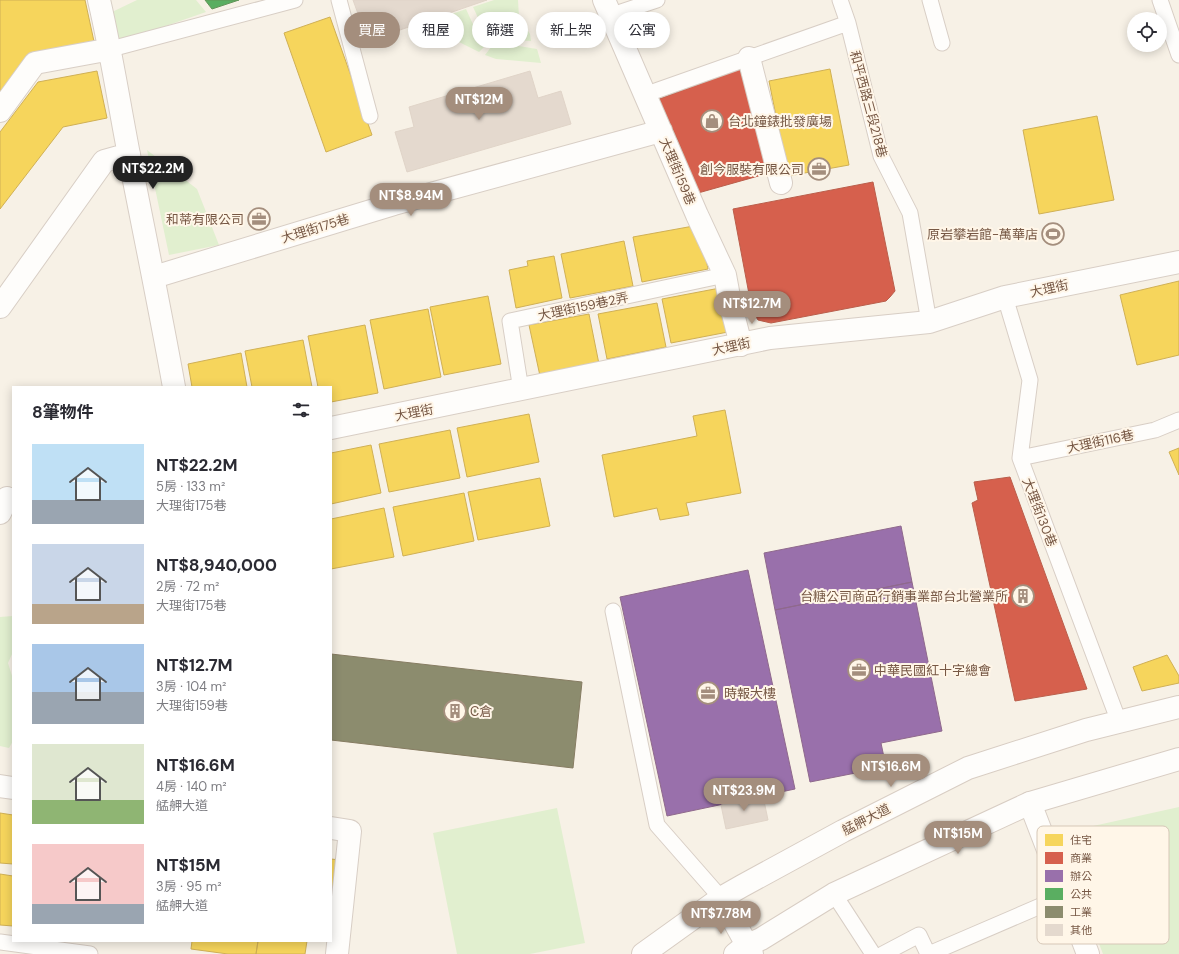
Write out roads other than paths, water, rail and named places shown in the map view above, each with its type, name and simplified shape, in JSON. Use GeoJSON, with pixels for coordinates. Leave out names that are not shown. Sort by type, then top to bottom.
{"type":"FeatureCollection","features":[{"type":"Feature","properties":{"kind":"street"},"geometry":{"type":"LineString","coordinates":[[99,0],[111,49],[129,154],[154,277],[174,386]]}},
{"type":"Feature","properties":{"kind":"street","name":"大理街159巷"},"geometry":{"type":"LineString","coordinates":[[607,8],[644,95],[725,275],[741,345]]}},
{"type":"Feature","properties":{"kind":"street"},"geometry":{"type":"LineString","coordinates":[[0,111],[35,63],[111,49]]}},
{"type":"Feature","properties":{"kind":"street"},"geometry":{"type":"LineString","coordinates":[[749,58],[781,183]]}},
{"type":"Feature","properties":{"kind":"street","name":"大理街175巷"},"geometry":{"type":"LineString","coordinates":[[154,277],[394,204],[661,131]]}},
{"type":"Feature","properties":{"kind":"street"},"geometry":{"type":"LineString","coordinates":[[0,307],[104,161],[129,154]]}},
{"type":"Feature","properties":{"kind":"street","name":"大理街"},"geometry":{"type":"LineString","coordinates":[[332,428],[770,338],[929,322],[1005,297],[1179,262]]}},
{"type":"Feature","properties":{"kind":"street","name":"艋舺大道"},"geometry":{"type":"LineString","coordinates":[[643,954],[721,898],[843,830],[968,768],[1086,730],[1179,707]]}},
{"type":"Feature","properties":{"kind":"street"},"geometry":{"type":"LineString","coordinates":[[721,898],[744,951],[834,894],[1030,803],[1179,759]]}},
{"type":"Feature","properties":{"kind":"street"},"geometry":{"type":"LineString","coordinates":[[0,786],[12,788]]}},
{"type":"Feature","properties":{"kind":"street"},"geometry":{"type":"LineString","coordinates":[[1030,803],[1039,826]]}},
{"type":"Feature","properties":{"kind":"street"},"geometry":{"type":"LineString","coordinates":[[332,828],[350,831],[337,954]]}},
{"type":"Feature","properties":{"kind":"street"},"geometry":{"type":"LineString","coordinates":[[1084,944],[1088,954]]}},
{"type":"Feature","properties":{"kind":"lane"},"geometry":{"type":"LineString","coordinates":[[111,49],[272,4],[295,0]]}},
{"type":"Feature","properties":{"kind":"lane"},"geometry":{"type":"LineString","coordinates":[[339,0],[370,116]]}},
{"type":"Feature","properties":{"kind":"lane"},"geometry":{"type":"LineString","coordinates":[[607,8],[657,0]]}},
{"type":"Feature","properties":{"kind":"lane","name":"和平西路三段218巷"},"geometry":{"type":"LineString","coordinates":[[840,0],[848,23],[881,156],[910,213],[929,322]]}},
{"type":"Feature","properties":{"kind":"lane"},"geometry":{"type":"LineString","coordinates":[[930,0],[942,43]]}},
{"type":"Feature","properties":{"kind":"lane"},"geometry":{"type":"LineString","coordinates":[[1160,0],[1179,55]]}},
{"type":"Feature","properties":{"kind":"lane"},"geometry":{"type":"LineString","coordinates":[[644,95],[848,23]]}},
{"type":"Feature","properties":{"kind":"lane","name":"大理街159巷2弄"},"geometry":{"type":"LineString","coordinates":[[521,390],[510,321],[725,275]]}},
{"type":"Feature","properties":{"kind":"lane","name":"大理街130巷"},"geometry":{"type":"LineString","coordinates":[[1005,297],[1030,380],[1020,458],[1119,722]]}},
{"type":"Feature","properties":{"kind":"lane","name":"大理街116巷"},"geometry":{"type":"LineString","coordinates":[[1020,458],[1155,430],[1179,420]]}},
{"type":"Feature","properties":{"kind":"lane"},"geometry":{"type":"LineString","coordinates":[[613,611],[657,825],[721,898]]}},
{"type":"Feature","properties":{"kind":"lane"},"geometry":{"type":"LineString","coordinates":[[834,894],[873,954]]}},
{"type":"Feature","properties":{"kind":"lane"},"geometry":{"type":"LineString","coordinates":[[883,954],[919,935],[929,954],[1037,907]]}},
{"type":"Feature","properties":{"kind":"lane"},"geometry":{"type":"LineString","coordinates":[[0,942],[90,954]]}},
{"type":"Feature","properties":{"kind":"place","name":"台北鐘錶批發廣場"},"geometry":{"type":"Point","coordinates":[712,121]}},
{"type":"Feature","properties":{"kind":"place","name":"創今服裝有限公司"},"geometry":{"type":"Point","coordinates":[819,169]}},
{"type":"Feature","properties":{"kind":"place","name":"和蒂有限公司"},"geometry":{"type":"Point","coordinates":[259,219]}},
{"type":"Feature","properties":{"kind":"place","name":"原岩攀岩館-萬華店"},"geometry":{"type":"Point","coordinates":[1053,234]}},
{"type":"Feature","properties":{"kind":"place","name":"台糖公司商品行銷事業部台北營業所"},"geometry":{"type":"Point","coordinates":[1023,596]}},
{"type":"Feature","properties":{"kind":"place","name":"中華民國紅十字總會"},"geometry":{"type":"Point","coordinates":[859,670]}},
{"type":"Feature","properties":{"kind":"place","name":"時報大樓"},"geometry":{"type":"Point","coordinates":[708,693]}},
{"type":"Feature","properties":{"kind":"place","name":"C倉"},"geometry":{"type":"Point","coordinates":[455,711]}}]}
